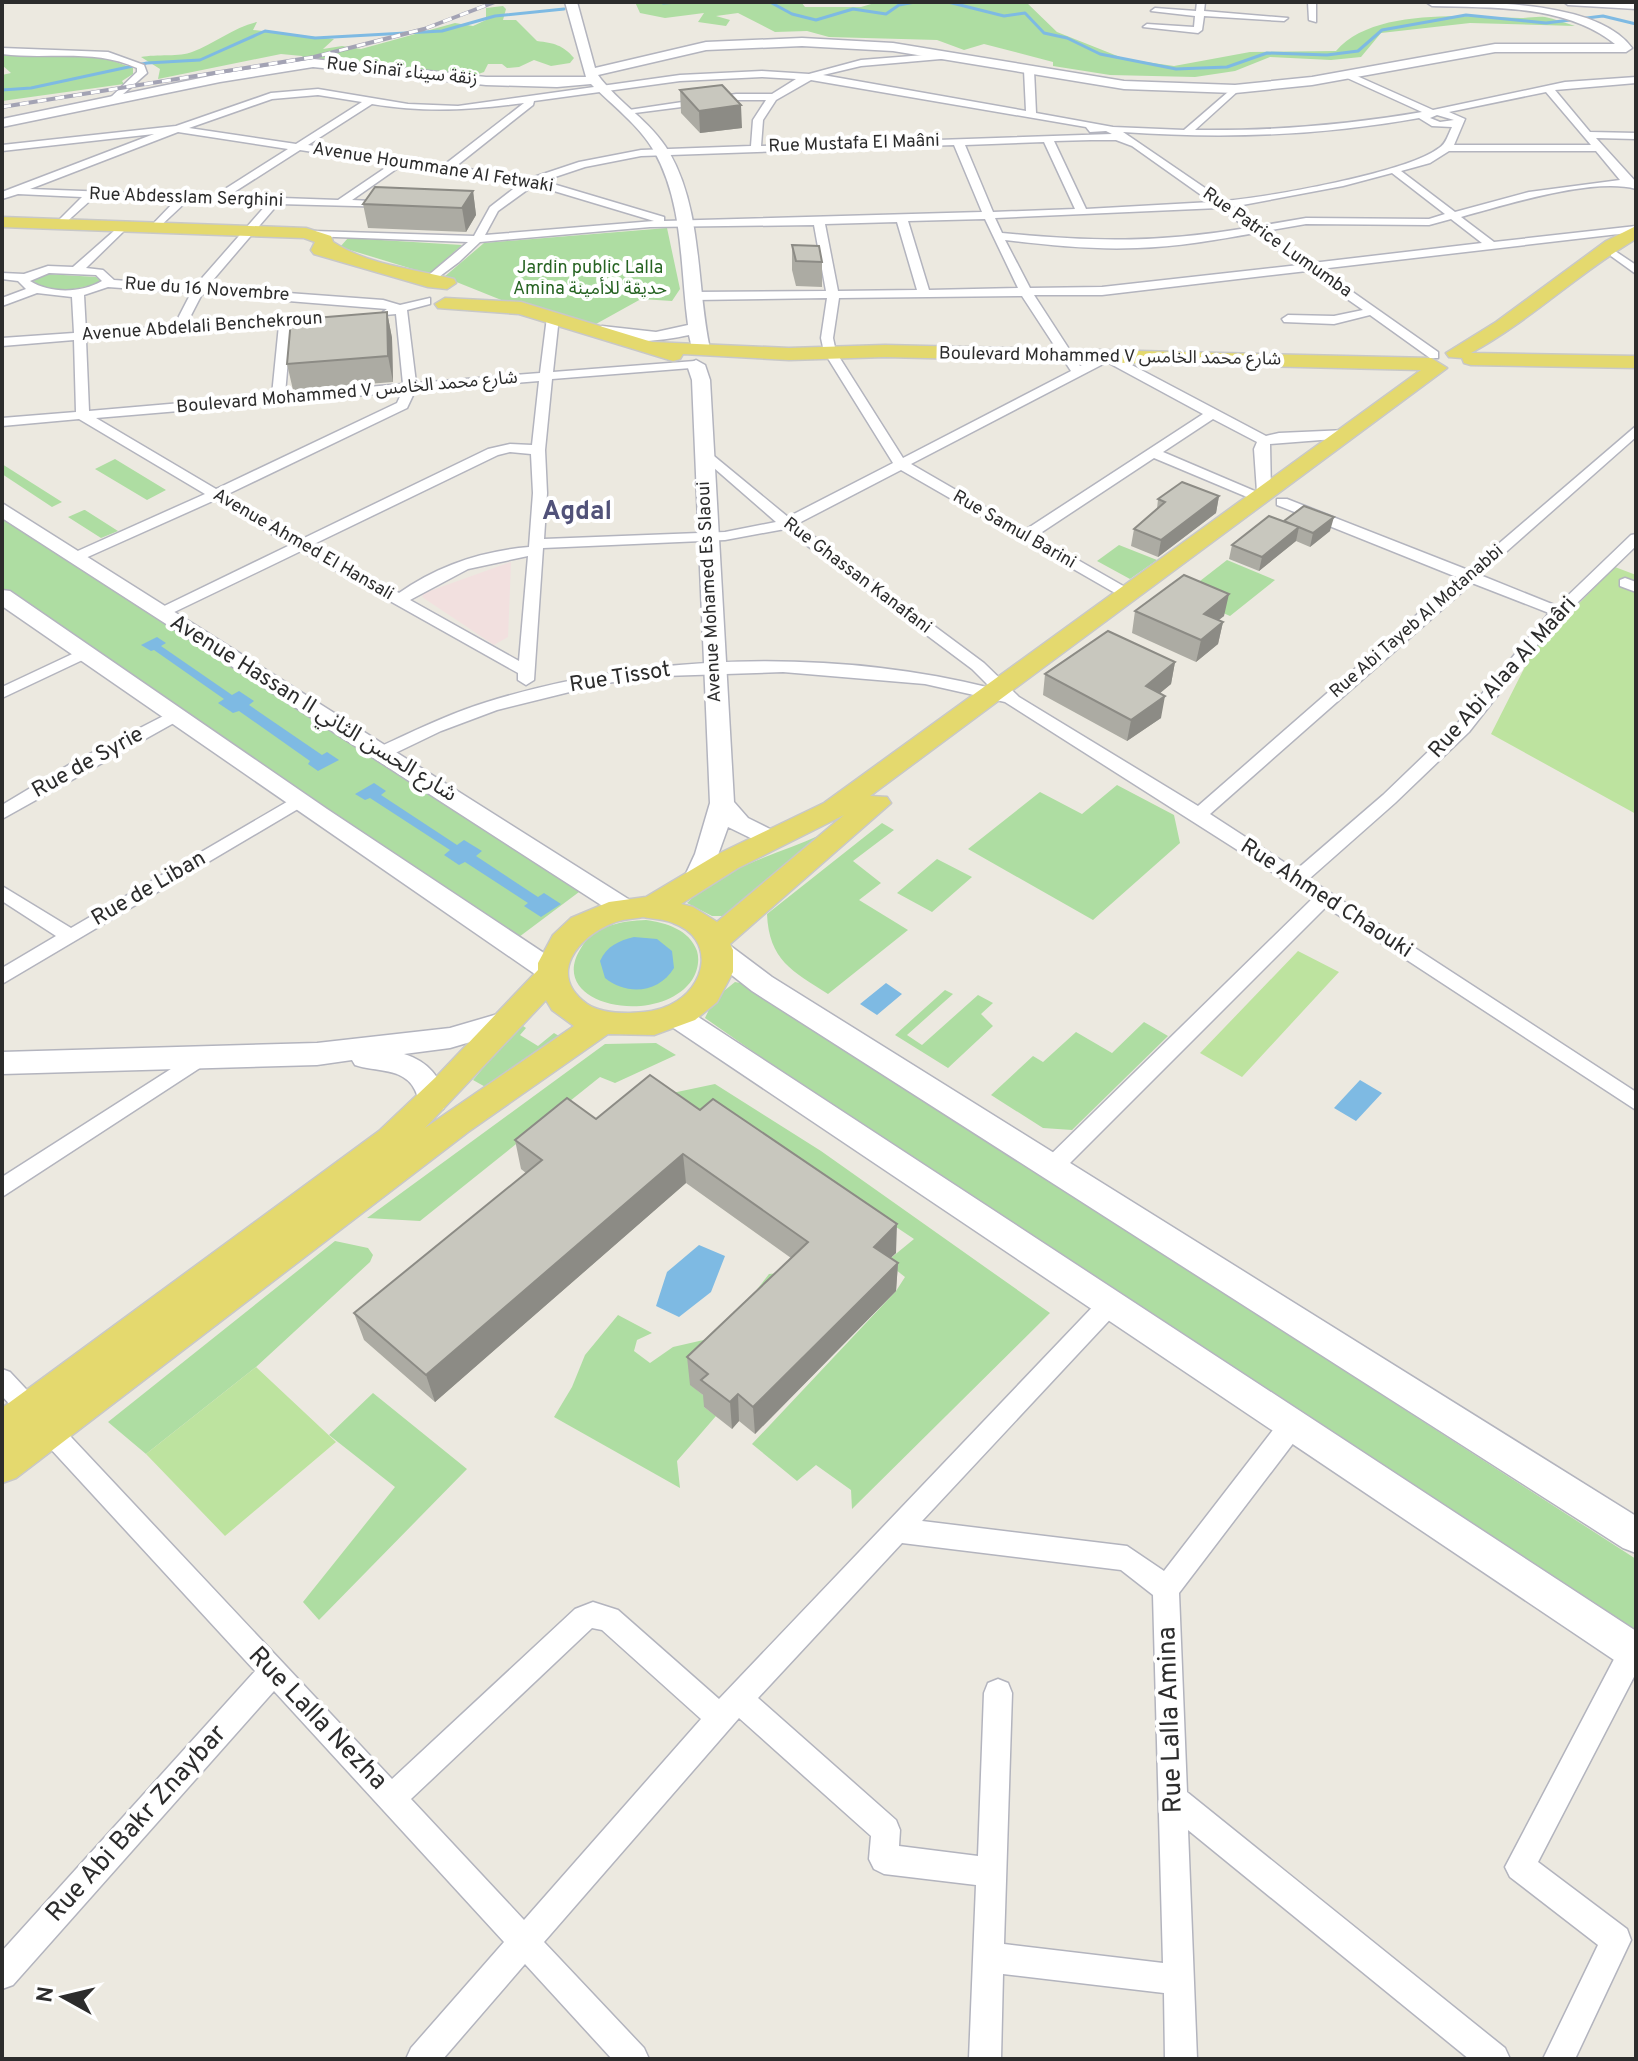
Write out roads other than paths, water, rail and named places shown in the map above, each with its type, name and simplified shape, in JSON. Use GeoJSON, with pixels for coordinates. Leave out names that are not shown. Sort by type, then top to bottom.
{"type":"FeatureCollection","features":[{"type":"Feature","properties":{"kind":"main road"},"geometry":{"type":"LineString","coordinates":[[2,222],[253,232],[316,242],[340,255],[440,290],[553,317],[701,360]]}},
{"type":"Feature","properties":{"kind":"main road"},"geometry":{"type":"LineString","coordinates":[[638,908],[690,918],[717,946],[720,969],[713,987],[698,1004],[676,1016],[639,1026],[601,1023],[570,1007],[557,992],[552,973],[557,950],[572,931],[595,916],[638,908],[834,809],[1001,693],[1454,362],[1480,339],[1610,245],[1636,230]]}},
{"type":"Feature","properties":{"kind":"main road"},"geometry":{"type":"LineString","coordinates":[[717,946],[743,913],[1001,693],[1127,594],[1268,498],[1347,434],[1636,241]]}},
{"type":"Feature","properties":{"kind":"main road","name":"Boulevard Mohammed V شارع محمد الخامس"},"geometry":{"type":"LineString","coordinates":[[701,360],[830,352],[1072,363],[1107,357],[1454,362]]}},
{"type":"Feature","properties":{"kind":"main road"},"geometry":{"type":"LineString","coordinates":[[1454,362],[1636,362]]}},
{"type":"Feature","properties":{"kind":"main road"},"geometry":{"type":"LineString","coordinates":[[1454,362],[1636,371]]}},
{"type":"Feature","properties":{"kind":"main road"},"geometry":{"type":"LineString","coordinates":[[2,1465],[27,1424],[391,1140],[433,1101],[552,973]]}},
{"type":"Feature","properties":{"kind":"main road"},"geometry":{"type":"LineString","coordinates":[[27,1424],[601,1023]]}},
{"type":"Feature","properties":{"kind":"street"},"geometry":{"type":"LineString","coordinates":[[571,2],[596,81]]}},
{"type":"Feature","properties":{"kind":"street"},"geometry":{"type":"LineString","coordinates":[[1147,27],[1198,30],[1201,2]]}},
{"type":"Feature","properties":{"kind":"street"},"geometry":{"type":"LineString","coordinates":[[1312,2],[1313,20]]}},
{"type":"Feature","properties":{"kind":"street"},"geometry":{"type":"LineString","coordinates":[[1432,2],[1516,7],[1551,14],[1593,26],[1633,51]]}},
{"type":"Feature","properties":{"kind":"street"},"geometry":{"type":"LineString","coordinates":[[1568,2],[1636,6]]}},
{"type":"Feature","properties":{"kind":"street"},"geometry":{"type":"LineString","coordinates":[[1155,11],[1284,18]]}},
{"type":"Feature","properties":{"kind":"street","name":"Rue Sinaï زنقة سيناء"},"geometry":{"type":"LineString","coordinates":[[2,120],[313,63],[478,81],[557,83],[596,81],[690,49],[755,42],[870,44],[1124,85],[1235,89],[1348,75],[1495,48],[1633,51]]}},
{"type":"Feature","properties":{"kind":"street"},"geometry":{"type":"LineString","coordinates":[[2,51],[22,54],[97,53],[127,59],[142,70],[140,77],[114,99]]}},
{"type":"Feature","properties":{"kind":"street"},"geometry":{"type":"LineString","coordinates":[[756,148],[757,121],[763,109],[776,97],[811,76],[833,67],[866,61],[953,56]]}},
{"type":"Feature","properties":{"kind":"street"},"geometry":{"type":"LineString","coordinates":[[1029,70],[1031,117]]}},
{"type":"Feature","properties":{"kind":"street"},"geometry":{"type":"LineString","coordinates":[[5,193],[244,104],[285,94],[318,92],[440,110],[475,109],[533,101],[596,81],[719,75],[811,76],[1112,132]]}},
{"type":"Feature","properties":{"kind":"street"},"geometry":{"type":"LineString","coordinates":[[1348,75],[1433,117],[1440,134],[1422,151],[1400,161],[1394,170]]}},
{"type":"Feature","properties":{"kind":"street"},"geometry":{"type":"LineString","coordinates":[[1433,117],[1548,88],[1636,80]]}},
{"type":"Feature","properties":{"kind":"street","name":"Avenue Mohamed Es Slaoui"},"geometry":{"type":"LineString","coordinates":[[596,81],[662,152],[681,196],[687,224],[701,360],[713,666],[722,803],[708,854],[696,880]]}},
{"type":"Feature","properties":{"kind":"street"},"geometry":{"type":"LineString","coordinates":[[1548,88],[1632,185]]}},
{"type":"Feature","properties":{"kind":"street"},"geometry":{"type":"LineString","coordinates":[[1185,134],[1235,89]]}},
{"type":"Feature","properties":{"kind":"street"},"geometry":{"type":"LineString","coordinates":[[627,111],[725,98],[776,97]]}},
{"type":"Feature","properties":{"kind":"street"},"geometry":{"type":"LineString","coordinates":[[216,199],[372,100]]}},
{"type":"Feature","properties":{"kind":"street"},"geometry":{"type":"LineString","coordinates":[[446,169],[533,101]]}},
{"type":"Feature","properties":{"kind":"street"},"geometry":{"type":"LineString","coordinates":[[360,220],[477,239],[687,224],[988,216],[1223,205],[1314,190],[1426,161],[1447,148],[1460,122],[1484,103]]}},
{"type":"Feature","properties":{"kind":"street"},"geometry":{"type":"LineString","coordinates":[[1054,121],[1089,135],[1089,129],[1185,134],[1299,134],[1454,115],[1460,122]]}},
{"type":"Feature","properties":{"kind":"street"},"geometry":{"type":"LineString","coordinates":[[2,148],[176,129]]}},
{"type":"Feature","properties":{"kind":"street","name":"Avenue Hoummane Al Fetwaki"},"geometry":{"type":"LineString","coordinates":[[176,129],[535,182],[644,215],[687,224]]}},
{"type":"Feature","properties":{"kind":"street","name":"Rue Mustafa El Maâni"},"geometry":{"type":"LineString","coordinates":[[535,182],[596,160],[662,152],[1089,135],[1105,140],[1112,132]]}},
{"type":"Feature","properties":{"kind":"street","name":"Rue Patrice Lumumba"},"geometry":{"type":"LineString","coordinates":[[1112,132],[1136,144],[1374,311],[1454,362]]}},
{"type":"Feature","properties":{"kind":"street"},"geometry":{"type":"LineString","coordinates":[[1587,135],[1636,136]]}},
{"type":"Feature","properties":{"kind":"street"},"geometry":{"type":"LineString","coordinates":[[1047,138],[1082,212]]}},
{"type":"Feature","properties":{"kind":"street"},"geometry":{"type":"LineString","coordinates":[[398,601],[414,588],[462,566],[536,548],[707,537],[786,524],[902,465],[1072,363],[1041,321],[1026,293],[988,216],[958,141]]}},
{"type":"Feature","properties":{"kind":"street"},"geometry":{"type":"LineString","coordinates":[[1447,148],[1598,148]]}},
{"type":"Feature","properties":{"kind":"street"},"geometry":{"type":"LineString","coordinates":[[341,203],[400,162]]}},
{"type":"Feature","properties":{"kind":"street"},"geometry":{"type":"LineString","coordinates":[[1394,170],[1491,245]]}},
{"type":"Feature","properties":{"kind":"street"},"geometry":{"type":"LineString","coordinates":[[440,290],[477,239],[494,209],[535,182]]}},
{"type":"Feature","properties":{"kind":"street"},"geometry":{"type":"LineString","coordinates":[[997,236],[1074,244],[1137,245],[1195,240],[1256,227],[1306,221],[1418,223],[1529,195],[1584,186],[1632,185]]}},
{"type":"Feature","properties":{"kind":"street","name":"Rue Abdesslam Serghini"},"geometry":{"type":"LineString","coordinates":[[5,193],[341,203],[360,220]]}},
{"type":"Feature","properties":{"kind":"street"},"geometry":{"type":"LineString","coordinates":[[62,223],[91,194]]}},
{"type":"Feature","properties":{"kind":"street"},"geometry":{"type":"LineString","coordinates":[[156,227],[184,198]]}},
{"type":"Feature","properties":{"kind":"street"},"geometry":{"type":"LineString","coordinates":[[178,329],[199,289],[253,232],[275,201]]}},
{"type":"Feature","properties":{"kind":"street"},"geometry":{"type":"LineString","coordinates":[[316,242],[360,220],[401,206]]}},
{"type":"Feature","properties":{"kind":"street"},"geometry":{"type":"LineString","coordinates":[[478,209],[494,209]]}},
{"type":"Feature","properties":{"kind":"street"},"geometry":{"type":"LineString","coordinates":[[902,219],[924,293]]}},
{"type":"Feature","properties":{"kind":"street"},"geometry":{"type":"LineString","coordinates":[[819,221],[833,296],[827,338],[830,352],[889,450],[902,465]]}},
{"type":"Feature","properties":{"kind":"street"},"geometry":{"type":"LineString","coordinates":[[77,270],[123,226]]}},
{"type":"Feature","properties":{"kind":"street"},"geometry":{"type":"LineString","coordinates":[[694,296],[1102,291],[1636,230]]}},
{"type":"Feature","properties":{"kind":"street"},"geometry":{"type":"LineString","coordinates":[[1615,254],[1636,271]]}},
{"type":"Feature","properties":{"kind":"street","name":"Rue du 16 Novembre"},"geometry":{"type":"LineString","coordinates":[[2,276],[27,278],[51,269],[77,270],[101,272],[109,280],[107,283]]}},
{"type":"Feature","properties":{"kind":"street"},"geometry":{"type":"LineString","coordinates":[[27,278],[23,282],[34,290]]}},
{"type":"Feature","properties":{"kind":"street","name":"Rue du 16 Novembre"},"geometry":{"type":"LineString","coordinates":[[34,290],[78,292],[107,283],[383,304],[401,309]]}},
{"type":"Feature","properties":{"kind":"street"},"geometry":{"type":"LineString","coordinates":[[2,302],[34,290]]}},
{"type":"Feature","properties":{"kind":"street","name":"Avenue Abdelali Benchekroun"},"geometry":{"type":"LineString","coordinates":[[355,315],[401,309],[440,290]]}},
{"type":"Feature","properties":{"kind":"street"},"geometry":{"type":"LineString","coordinates":[[78,292],[83,416]]}},
{"type":"Feature","properties":{"kind":"street"},"geometry":{"type":"LineString","coordinates":[[76,557],[399,407],[408,398],[410,388],[401,309]]}},
{"type":"Feature","properties":{"kind":"street"},"geometry":{"type":"LineString","coordinates":[[1288,319],[1334,320],[1374,311]]}},
{"type":"Feature","properties":{"kind":"street"},"geometry":{"type":"LineString","coordinates":[[526,695],[536,548],[538,450],[553,317]]}},
{"type":"Feature","properties":{"kind":"street","name":"Avenue Abdelali Benchekroun"},"geometry":{"type":"LineString","coordinates":[[2,342],[327,318]]}},
{"type":"Feature","properties":{"kind":"street"},"geometry":{"type":"LineString","coordinates":[[278,399],[285,322]]}},
{"type":"Feature","properties":{"kind":"street"},"geometry":{"type":"LineString","coordinates":[[602,331],[656,337],[696,328]]}},
{"type":"Feature","properties":{"kind":"street"},"geometry":{"type":"LineString","coordinates":[[1107,357],[1264,441],[1279,437],[1347,434]]}},
{"type":"Feature","properties":{"kind":"street","name":"Boulevard Mohammed V شارع محمد الخامس"},"geometry":{"type":"LineString","coordinates":[[2,422],[701,360]]}},
{"type":"Feature","properties":{"kind":"street"},"geometry":{"type":"LineString","coordinates":[[1025,536],[1211,414]]}},
{"type":"Feature","properties":{"kind":"street","name":"Avenue Ahmed El Hansali"},"geometry":{"type":"LineString","coordinates":[[83,416],[398,601],[526,671]]}},
{"type":"Feature","properties":{"kind":"street","name":"Rue Abi Tayeb Al Motanabbi"},"geometry":{"type":"LineString","coordinates":[[1199,815],[1636,430]]}},
{"type":"Feature","properties":{"kind":"street"},"geometry":{"type":"LineString","coordinates":[[1264,441],[1261,449],[1268,498]]}},
{"type":"Feature","properties":{"kind":"street"},"geometry":{"type":"LineString","coordinates":[[161,613],[498,450],[538,450]]}},
{"type":"Feature","properties":{"kind":"street","name":"Rue Ghassan Kanafani"},"geometry":{"type":"LineString","coordinates":[[703,451],[786,524],[978,666],[1001,693]]}},
{"type":"Feature","properties":{"kind":"street"},"geometry":{"type":"LineString","coordinates":[[1152,452],[1559,612]]}},
{"type":"Feature","properties":{"kind":"street","name":"Rue Samul Barini"},"geometry":{"type":"LineString","coordinates":[[902,465],[1127,594]]}},
{"type":"Feature","properties":{"kind":"street","name":"Avenue Hassan II شارع الحسن الثاني"},"geometry":{"type":"LineString","coordinates":[[2,509],[381,753],[638,908]]}},
{"type":"Feature","properties":{"kind":"street","name":"Rue Abi Alaa Al Maâri"},"geometry":{"type":"LineString","coordinates":[[1296,880],[1408,782],[1463,728],[1559,612],[1636,538]]}},
{"type":"Feature","properties":{"kind":"street"},"geometry":{"type":"LineString","coordinates":[[1616,557],[1636,565]]}},
{"type":"Feature","properties":{"kind":"street"},"geometry":{"type":"LineString","coordinates":[[2,596],[297,802],[552,973]]}},
{"type":"Feature","properties":{"kind":"street"},"geometry":{"type":"LineString","coordinates":[[2,693],[85,653]]}},
{"type":"Feature","properties":{"kind":"street","name":"Rue Tissot"},"geometry":{"type":"LineString","coordinates":[[381,753],[446,721],[526,695],[620,675],[713,666],[890,675],[1001,693]]}},
{"type":"Feature","properties":{"kind":"street","name":"Rue Ahmed Chaouki"},"geometry":{"type":"LineString","coordinates":[[1001,693],[1199,815],[1636,1102]]}},
{"type":"Feature","properties":{"kind":"street","name":"Rue de Syrie"},"geometry":{"type":"LineString","coordinates":[[2,813],[78,767],[175,715]]}},
{"type":"Feature","properties":{"kind":"street","name":"Rue de Liban"},"geometry":{"type":"LineString","coordinates":[[2,977],[297,802]]}},
{"type":"Feature","properties":{"kind":"street"},"geometry":{"type":"LineString","coordinates":[[722,803],[739,824],[771,840]]}},
{"type":"Feature","properties":{"kind":"street"},"geometry":{"type":"LineString","coordinates":[[2,892],[70,936]]}},
{"type":"Feature","properties":{"kind":"street"},"geometry":{"type":"LineString","coordinates":[[1052,1167],[1324,898]]}},
{"type":"Feature","properties":{"kind":"street"},"geometry":{"type":"LineString","coordinates":[[717,946],[762,984],[1636,1536]]}},
{"type":"Feature","properties":{"kind":"street"},"geometry":{"type":"LineString","coordinates":[[676,1016],[1634,1652],[1520,1867],[1616,1940],[1559,2059]]}},
{"type":"Feature","properties":{"kind":"street"},"geometry":{"type":"LineString","coordinates":[[2,1063],[317,1054],[450,1038],[508,1021]]}},
{"type":"Feature","properties":{"kind":"street"},"geometry":{"type":"LineString","coordinates":[[317,1054],[379,1059],[413,1067],[430,1085],[433,1101]]}},
{"type":"Feature","properties":{"kind":"street"},"geometry":{"type":"LineString","coordinates":[[2,1188],[199,1059]]}},
{"type":"Feature","properties":{"kind":"street"},"geometry":{"type":"LineString","coordinates":[[422,2059],[729,1708],[1110,1304]]}},
{"type":"Feature","properties":{"kind":"street","name":"Rue Lalla Nezha"},"geometry":{"type":"LineString","coordinates":[[2,1379],[27,1424],[392,1798],[633,2059]]}},
{"type":"Feature","properties":{"kind":"street"},"geometry":{"type":"LineString","coordinates":[[897,1530],[1127,1558],[1166,1589],[1292,1425]]}},
{"type":"Feature","properties":{"kind":"street","name":"Rue Lalla Amina"},"geometry":{"type":"LineString","coordinates":[[1166,1589],[1181,2059]]}},
{"type":"Feature","properties":{"kind":"street"},"geometry":{"type":"LineString","coordinates":[[392,1798],[584,1618],[593,1615],[609,1619],[886,1830],[884,1859],[991,1872]]}},
{"type":"Feature","properties":{"kind":"street","name":"Rue Abi Bakr Znaybar"},"geometry":{"type":"LineString","coordinates":[[2,1974],[272,1673]]}},
{"type":"Feature","properties":{"kind":"street"},"geometry":{"type":"LineString","coordinates":[[985,2059],[998,1693]]}},
{"type":"Feature","properties":{"kind":"street"},"geometry":{"type":"LineString","coordinates":[[1174,1800],[1494,2059]]}},
{"type":"Feature","properties":{"kind":"street"},"geometry":{"type":"LineString","coordinates":[[988,1957],[1179,1980]]}},
{"type":"Feature","properties":{"kind":"water"},"geometry":{"type":"Polygon","coordinates":[[[157,637],[166,643],[161,646],[232,695],[239,691],[254,701],[249,705],[322,755],[327,752],[339,760],[318,771],[308,764],[310,761],[239,711],[233,713],[218,703],[224,699],[154,650],[141,645],[157,637]]]}},
{"type":"Feature","properties":{"kind":"water"},"geometry":{"type":"Polygon","coordinates":[[[374,783],[386,791],[381,795],[457,845],[464,840],[482,851],[476,856],[538,897],[544,893],[561,904],[541,917],[524,906],[528,903],[465,862],[459,865],[444,855],[450,850],[370,798],[365,800],[355,794],[374,783]]]}},
{"type":"Feature","properties":{"kind":"water"},"geometry":{"type":"Polygon","coordinates":[[[634,937],[657,939],[672,951],[674,968],[660,983],[633,989],[623,988],[605,978],[600,961],[606,951],[634,937]]]}},
{"type":"Feature","properties":{"kind":"water"},"geometry":{"type":"Polygon","coordinates":[[[886,983],[902,994],[877,1015],[860,1004],[886,983]]]}},
{"type":"Feature","properties":{"kind":"water"},"geometry":{"type":"Polygon","coordinates":[[[1360,1080],[1382,1093],[1356,1121],[1334,1108],[1360,1080]]]}},
{"type":"Feature","properties":{"kind":"water"},"geometry":{"type":"Polygon","coordinates":[[[699,1245],[725,1256],[711,1292],[679,1317],[656,1306],[667,1272],[699,1245]]]}},
{"type":"Feature","properties":{"kind":"waterway"},"geometry":{"type":"LineString","coordinates":[[663,3],[679,2]]}},
{"type":"Feature","properties":{"kind":"waterway"},"geometry":{"type":"LineString","coordinates":[[770,2],[792,14],[816,20],[853,9],[886,14],[899,5],[915,2]]}},
{"type":"Feature","properties":{"kind":"waterway"},"geometry":{"type":"LineString","coordinates":[[948,2],[1004,16],[1025,13],[1044,33],[1067,38],[1100,54],[1176,69],[1227,67],[1267,53],[1327,55],[1358,51],[1382,30],[1466,15],[1546,23],[1603,16],[1636,24]]}},
{"type":"Feature","properties":{"kind":"waterway"},"geometry":{"type":"LineString","coordinates":[[2,90],[31,88],[147,63],[200,60],[265,31],[315,38],[442,31],[495,16],[564,9]]}},
{"type":"Feature","properties":{"kind":"railway"},"geometry":{"type":"LineString","coordinates":[[2,107],[314,57],[424,29],[495,2]]}},
{"type":"Feature","properties":{"kind":"district","name":"Agdal"},"geometry":{"type":"Point","coordinates":[577,512]}},
{"type":"Feature","properties":{"kind":"park label","name":"Jardin public Lalla Amina حديقة للاأمينة"},"geometry":{"type":"Point","coordinates":[590,278]}}]}
